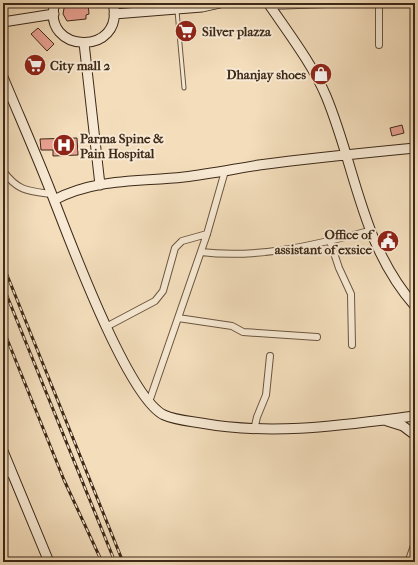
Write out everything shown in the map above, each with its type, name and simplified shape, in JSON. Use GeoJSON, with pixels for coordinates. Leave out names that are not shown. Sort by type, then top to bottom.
{"type":"FeatureCollection","features":[{"type":"Feature","properties":{"kind":"street"},"geometry":{"type":"LineString","coordinates":[[55,3],[54,14],[58,29],[65,37],[74,42],[84,43],[96,40],[106,34],[110,28],[114,14],[113,3]]}},
{"type":"Feature","properties":{"kind":"street"},"geometry":{"type":"LineString","coordinates":[[114,14],[177,9],[220,3]]}},
{"type":"Feature","properties":{"kind":"street"},"geometry":{"type":"LineString","coordinates":[[415,4],[267,4],[322,97],[347,157],[369,231],[393,277],[415,306]]}},
{"type":"Feature","properties":{"kind":"street"},"geometry":{"type":"LineString","coordinates":[[377,4],[379,45]]}},
{"type":"Feature","properties":{"kind":"street"},"geometry":{"type":"LineString","coordinates":[[3,22],[54,14]]}},
{"type":"Feature","properties":{"kind":"street"},"geometry":{"type":"LineString","coordinates":[[84,43],[100,185]]}},
{"type":"Feature","properties":{"kind":"street"},"geometry":{"type":"LineString","coordinates":[[3,76],[53,197],[70,243],[106,327],[127,368],[149,402],[159,412],[170,417],[225,428],[254,430],[296,429],[415,416]]}},
{"type":"Feature","properties":{"kind":"street"},"geometry":{"type":"LineString","coordinates":[[3,171],[18,187],[26,191],[53,197],[82,187],[415,148]]}},
{"type":"Feature","properties":{"kind":"street"},"geometry":{"type":"LineString","coordinates":[[149,402],[207,234],[225,171]]}},
{"type":"Feature","properties":{"kind":"street"},"geometry":{"type":"LineString","coordinates":[[201,252],[217,254],[259,253],[302,247],[369,231]]}},
{"type":"Feature","properties":{"kind":"street"},"geometry":{"type":"LineString","coordinates":[[106,327],[155,301],[163,291],[175,248],[182,242],[207,234]]}},
{"type":"Feature","properties":{"kind":"street"},"geometry":{"type":"LineString","coordinates":[[330,241],[339,268],[352,294],[352,344]]}},
{"type":"Feature","properties":{"kind":"street"},"geometry":{"type":"LineString","coordinates":[[178,318],[226,325],[243,332],[317,337]]}},
{"type":"Feature","properties":{"kind":"street"},"geometry":{"type":"LineString","coordinates":[[254,430],[257,417],[266,395],[270,356]]}},
{"type":"Feature","properties":{"kind":"street"},"geometry":{"type":"LineString","coordinates":[[383,420],[403,426],[415,435]]}},
{"type":"Feature","properties":{"kind":"street"},"geometry":{"type":"LineString","coordinates":[[3,451],[8,474],[49,562]]}},
{"type":"Feature","properties":{"kind":"lane"},"geometry":{"type":"LineString","coordinates":[[177,9],[184,88]]}},
{"type":"Feature","properties":{"kind":"lane"},"geometry":{"type":"LineString","coordinates":[[407,561],[415,538]]}},
{"type":"Feature","properties":{"kind":"building"},"geometry":{"type":"Polygon","coordinates":[[[65,3],[88,3],[89,14],[86,15],[86,19],[67,21],[63,14],[65,3]]]}},
{"type":"Feature","properties":{"kind":"building"},"geometry":{"type":"Polygon","coordinates":[[[38,28],[54,44],[47,51],[31,34],[38,28]]]}},
{"type":"Feature","properties":{"kind":"building"},"geometry":{"type":"Polygon","coordinates":[[[402,125],[404,133],[392,136],[390,128],[402,125]]]}},
{"type":"Feature","properties":{"kind":"building"},"geometry":{"type":"Polygon","coordinates":[[[77,138],[78,155],[53,156],[53,150],[41,150],[40,139],[77,138]]]}},
{"type":"Feature","properties":{"kind":"railway"},"geometry":{"type":"LineString","coordinates":[[3,265],[123,562]]}},
{"type":"Feature","properties":{"kind":"railway"},"geometry":{"type":"LineString","coordinates":[[3,286],[115,562]]}},
{"type":"Feature","properties":{"kind":"railway"},"geometry":{"type":"LineString","coordinates":[[3,329],[64,480],[102,562]]}},
{"type":"Feature","properties":{"kind":"place","name":"Silver plazza"},"geometry":{"type":"Point","coordinates":[186,31]}},
{"type":"Feature","properties":{"kind":"place","name":"City mall 2"},"geometry":{"type":"Point","coordinates":[35,65]}},
{"type":"Feature","properties":{"kind":"place","name":"Dhanjay shoes"},"geometry":{"type":"Point","coordinates":[321,74]}},
{"type":"Feature","properties":{"kind":"place","name":"Parma Spine & Pain Hospital"},"geometry":{"type":"Point","coordinates":[64,145]}},
{"type":"Feature","properties":{"kind":"place","name":"Office of assistant of exsice"},"geometry":{"type":"Point","coordinates":[388,241]}}]}
